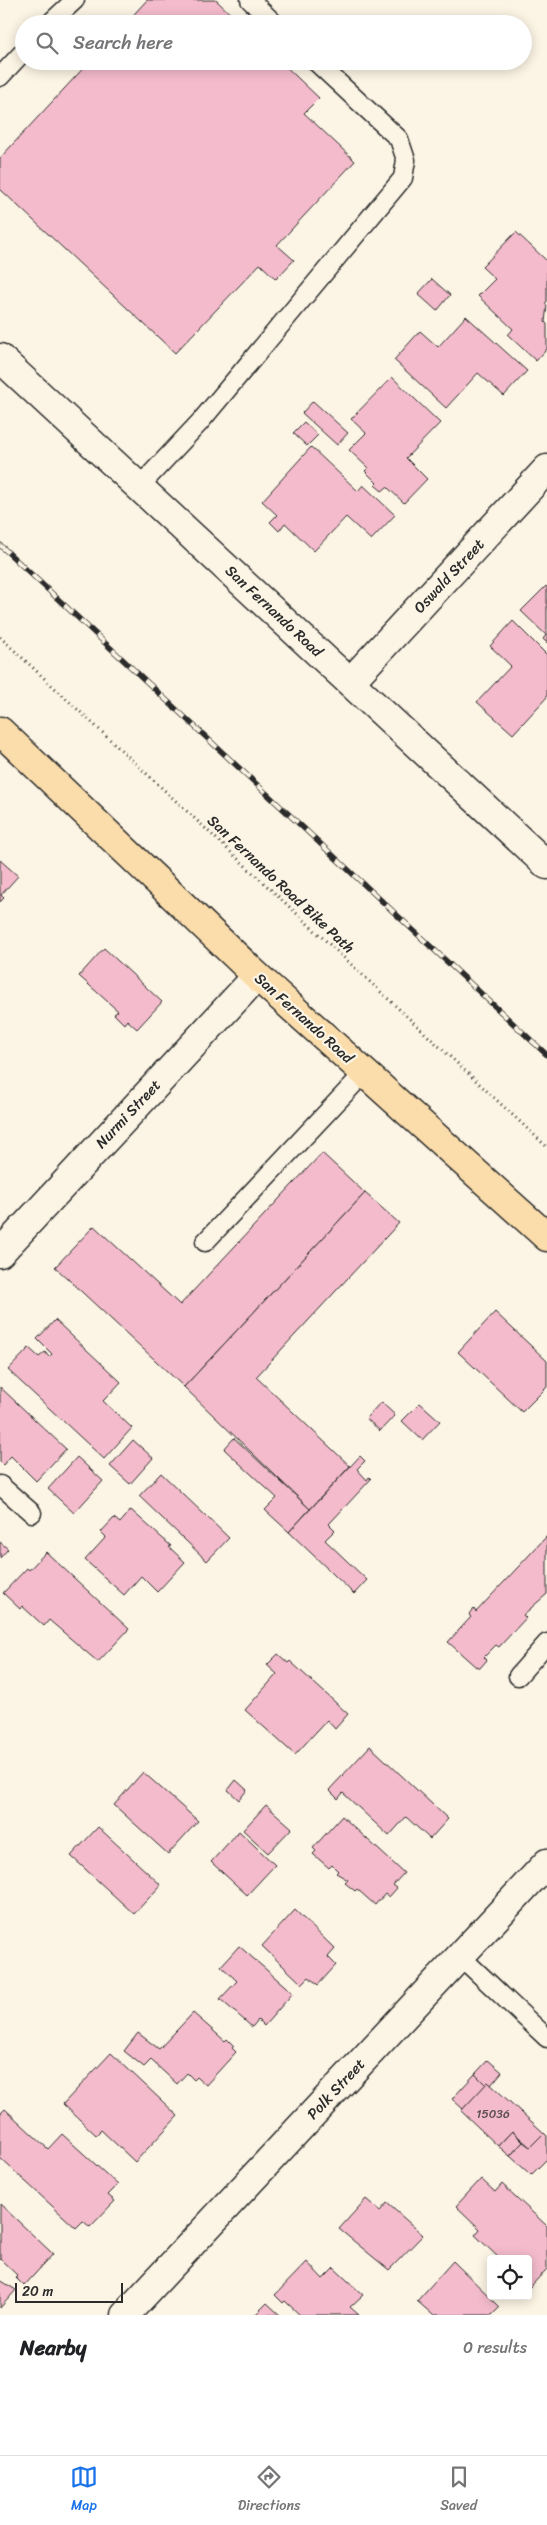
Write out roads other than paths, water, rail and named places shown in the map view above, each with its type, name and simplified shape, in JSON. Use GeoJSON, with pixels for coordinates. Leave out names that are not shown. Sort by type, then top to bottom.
{"type":"FeatureCollection","features":[{"type":"Feature","properties":{"kind":"main road","name":"San Fernando Road"},"geometry":{"type":"LineString","coordinates":[[2,738],[257,976],[547,1237]]}},
{"type":"Feature","properties":{"kind":"street","name":"San Fernando Road"},"geometry":{"type":"LineString","coordinates":[[0,358],[547,865]]}},
{"type":"Feature","properties":{"kind":"street","name":"Oswald Street"},"geometry":{"type":"LineString","coordinates":[[350,682],[547,469]]}},
{"type":"Feature","properties":{"kind":"street","name":"Nurmi Street"},"geometry":{"type":"LineString","coordinates":[[0,1253],[257,976]]}},
{"type":"Feature","properties":{"kind":"street","name":"Polk Street"},"geometry":{"type":"LineString","coordinates":[[124,2315],[547,1863]]}},
{"type":"Feature","properties":{"kind":"lane"},"geometry":{"type":"LineString","coordinates":[[59,15],[75,0]]}},
{"type":"Feature","properties":{"kind":"lane"},"geometry":{"type":"LineString","coordinates":[[250,0],[266,15]]}},
{"type":"Feature","properties":{"kind":"lane"},"geometry":{"type":"LineString","coordinates":[[0,77],[15,61]]}},
{"type":"Feature","properties":{"kind":"lane"},"geometry":{"type":"LineString","coordinates":[[139,487],[200,422],[403,178],[406,160],[399,139],[325,70]]}},
{"type":"Feature","properties":{"kind":"lane"},"geometry":{"type":"LineString","coordinates":[[205,1242],[365,1072]]}},
{"type":"Feature","properties":{"kind":"lane"},"geometry":{"type":"LineString","coordinates":[[0,1485],[32,1514]]}},
{"type":"Feature","properties":{"kind":"lane"},"geometry":{"type":"LineString","coordinates":[[518,1676],[547,1643]]}},
{"type":"Feature","properties":{"kind":"lane"},"geometry":{"type":"LineString","coordinates":[[460,1956],[547,2038]]}},
{"type":"Feature","properties":{"kind":"railway"},"geometry":{"type":"LineString","coordinates":[[0,545],[547,1055]]}}]}
